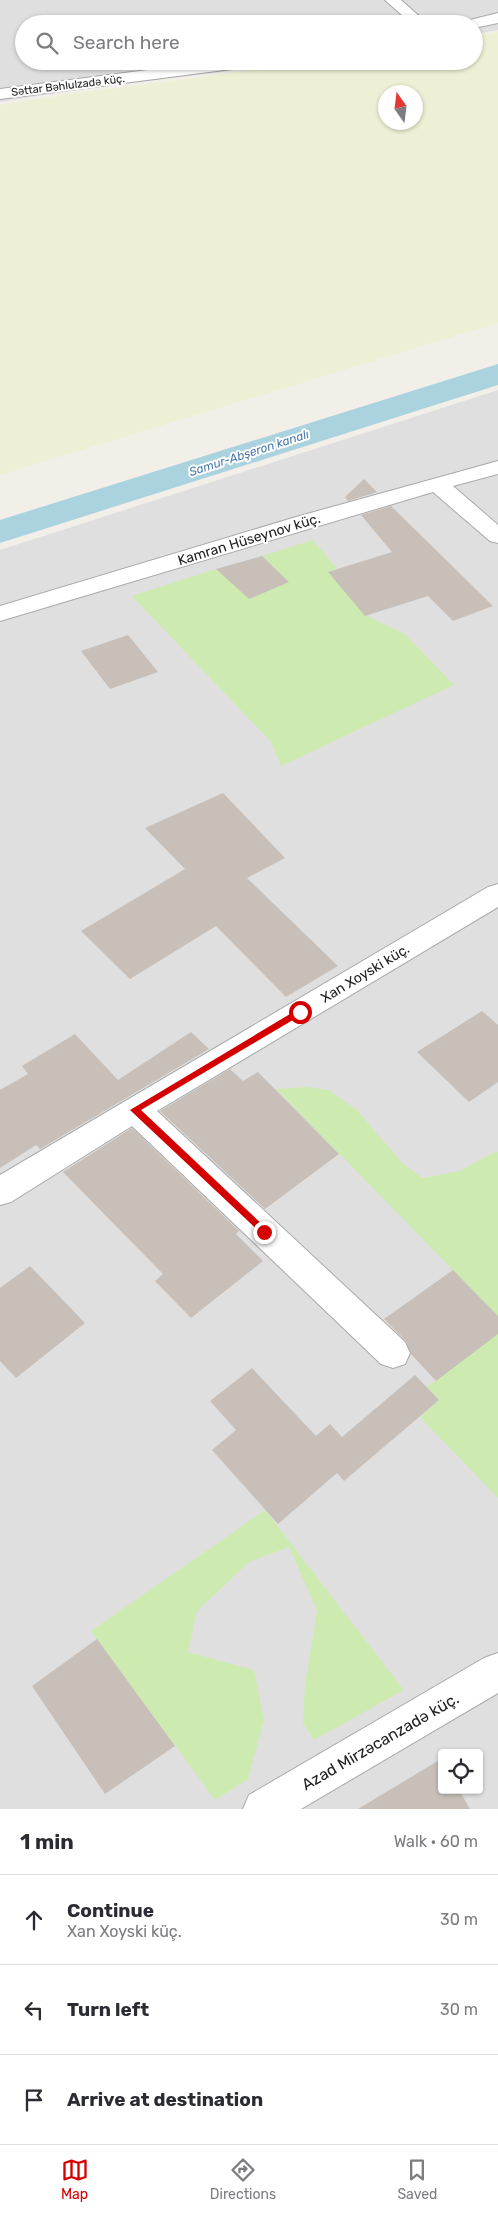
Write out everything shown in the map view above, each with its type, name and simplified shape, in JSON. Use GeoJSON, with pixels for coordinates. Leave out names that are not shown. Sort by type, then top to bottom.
{"type":"FeatureCollection","features":[{"type":"Feature","properties":{"kind":"street"},"geometry":{"type":"LineString","coordinates":[[392,0],[410,15]]}},
{"type":"Feature","properties":{"kind":"street"},"geometry":{"type":"LineString","coordinates":[[483,21],[498,18]]}},
{"type":"Feature","properties":{"kind":"street","name":"Səttar Bəhlulzadə küç."},"geometry":{"type":"LineString","coordinates":[[0,94],[185,70]]}},
{"type":"Feature","properties":{"kind":"street","name":"Kamran Hüseynov küç."},"geometry":{"type":"LineString","coordinates":[[0,614],[304,522],[498,467]]}},
{"type":"Feature","properties":{"kind":"street"},"geometry":{"type":"LineString","coordinates":[[437,484],[498,536]]}},
{"type":"Feature","properties":{"kind":"street","name":"Xan Xoyski küç."},"geometry":{"type":"LineString","coordinates":[[0,1192],[498,894]]}},
{"type":"Feature","properties":{"kind":"street"},"geometry":{"type":"LineString","coordinates":[[135,1110],[393,1353]]}},
{"type":"Feature","properties":{"kind":"street","name":"Azad Mirzəcanzadə küç."},"geometry":{"type":"LineString","coordinates":[[263,1809],[498,1672]]}},
{"type":"Feature","properties":{"kind":"shaded area"},"geometry":{"type":"Polygon","coordinates":[[[0,0],[498,0],[498,30],[483,32],[483,15],[15,15],[15,70],[236,70],[61,92],[0,102],[0,0]]]}},
{"type":"Feature","properties":{"kind":"shaded area"},"geometry":{"type":"Polygon","coordinates":[[[498,390],[498,1809],[0,1809],[0,550],[498,390]]]}},
{"type":"Feature","properties":{"kind":"green space"},"geometry":{"type":"Polygon","coordinates":[[[498,32],[498,323],[0,475],[0,105],[255,70],[483,70],[483,34],[498,32]]]}},
{"type":"Feature","properties":{"kind":"green space"},"geometry":{"type":"Polygon","coordinates":[[[313,540],[337,569],[328,572],[365,615],[405,634],[454,685],[281,766],[271,742],[132,596],[216,569],[251,598],[288,582],[262,556],[313,540]]]}},
{"type":"Feature","properties":{"kind":"green space"},"geometry":{"type":"Polygon","coordinates":[[[307,1087],[328,1090],[356,1109],[403,1164],[422,1178],[460,1171],[492,1153],[498,1152],[498,1316],[276,1089],[307,1087]]]}},
{"type":"Feature","properties":{"kind":"green space"},"geometry":{"type":"Polygon","coordinates":[[[498,1334],[498,1498],[420,1417],[439,1400],[426,1386],[436,1381],[498,1334]]]}},
{"type":"Feature","properties":{"kind":"green space"},"geometry":{"type":"Polygon","coordinates":[[[265,1510],[404,1690],[314,1740],[303,1723],[305,1684],[317,1611],[289,1547],[249,1562],[197,1611],[188,1652],[254,1670],[264,1720],[248,1779],[215,1800],[91,1631],[265,1510]]]}},
{"type":"Feature","properties":{"kind":"building"},"geometry":{"type":"Polygon","coordinates":[[[364,479],[377,492],[348,501],[345,497],[364,479]]]}},
{"type":"Feature","properties":{"kind":"building"},"geometry":{"type":"Polygon","coordinates":[[[391,506],[493,606],[453,621],[428,596],[365,616],[328,572],[392,552],[361,515],[391,506]]]}},
{"type":"Feature","properties":{"kind":"building"},"geometry":{"type":"Polygon","coordinates":[[[262,556],[289,582],[249,599],[216,569],[262,556]]]}},
{"type":"Feature","properties":{"kind":"building"},"geometry":{"type":"Polygon","coordinates":[[[128,635],[158,672],[110,689],[81,651],[128,635]]]}},
{"type":"Feature","properties":{"kind":"building"},"geometry":{"type":"Polygon","coordinates":[[[223,793],[285,858],[247,878],[338,966],[286,997],[216,926],[130,979],[81,931],[185,869],[145,828],[223,793]]]}},
{"type":"Feature","properties":{"kind":"building"},"geometry":{"type":"Polygon","coordinates":[[[482,1011],[498,1025],[498,1082],[469,1102],[417,1052],[482,1011]]]}},
{"type":"Feature","properties":{"kind":"building"},"geometry":{"type":"Polygon","coordinates":[[[191,1032],[209,1049],[40,1149],[36,1145],[0,1168],[0,1090],[28,1074],[22,1066],[75,1034],[118,1080],[191,1032]]]}},
{"type":"Feature","properties":{"kind":"building"},"geometry":{"type":"Polygon","coordinates":[[[230,1069],[243,1081],[258,1072],[339,1154],[265,1209],[160,1111],[230,1069]]]}},
{"type":"Feature","properties":{"kind":"building"},"geometry":{"type":"Polygon","coordinates":[[[132,1128],[239,1231],[236,1234],[263,1261],[191,1318],[155,1281],[163,1274],[63,1172],[132,1128]]]}},
{"type":"Feature","properties":{"kind":"building"},"geometry":{"type":"Polygon","coordinates":[[[30,1266],[85,1323],[16,1378],[0,1361],[0,1288],[30,1266]]]}},
{"type":"Feature","properties":{"kind":"building"},"geometry":{"type":"Polygon","coordinates":[[[453,1270],[498,1316],[498,1334],[436,1381],[411,1354],[406,1341],[384,1319],[453,1270]]]}},
{"type":"Feature","properties":{"kind":"building"},"geometry":{"type":"Polygon","coordinates":[[[252,1368],[316,1436],[330,1424],[342,1437],[415,1375],[439,1400],[344,1481],[337,1473],[278,1524],[212,1450],[236,1430],[210,1401],[252,1368]]]}},
{"type":"Feature","properties":{"kind":"building"},"geometry":{"type":"Polygon","coordinates":[[[97,1639],[175,1746],[105,1794],[32,1686],[97,1639]]]}},
{"type":"Feature","properties":{"kind":"building"},"geometry":{"type":"Polygon","coordinates":[[[438,1761],[438,1794],[461,1794],[470,1809],[358,1809],[438,1761]]]}},
{"type":"Feature","properties":{"kind":"waterway","name":"Samur-Abşeron kanalı"},"geometry":{"type":"LineString","coordinates":[[0,532],[498,374]]}},
{"type":"Feature","properties":{"kind":"route"},"geometry":{"type":"LineString","coordinates":[[264,1232],[135,1110],[300,1012]]}}]}
